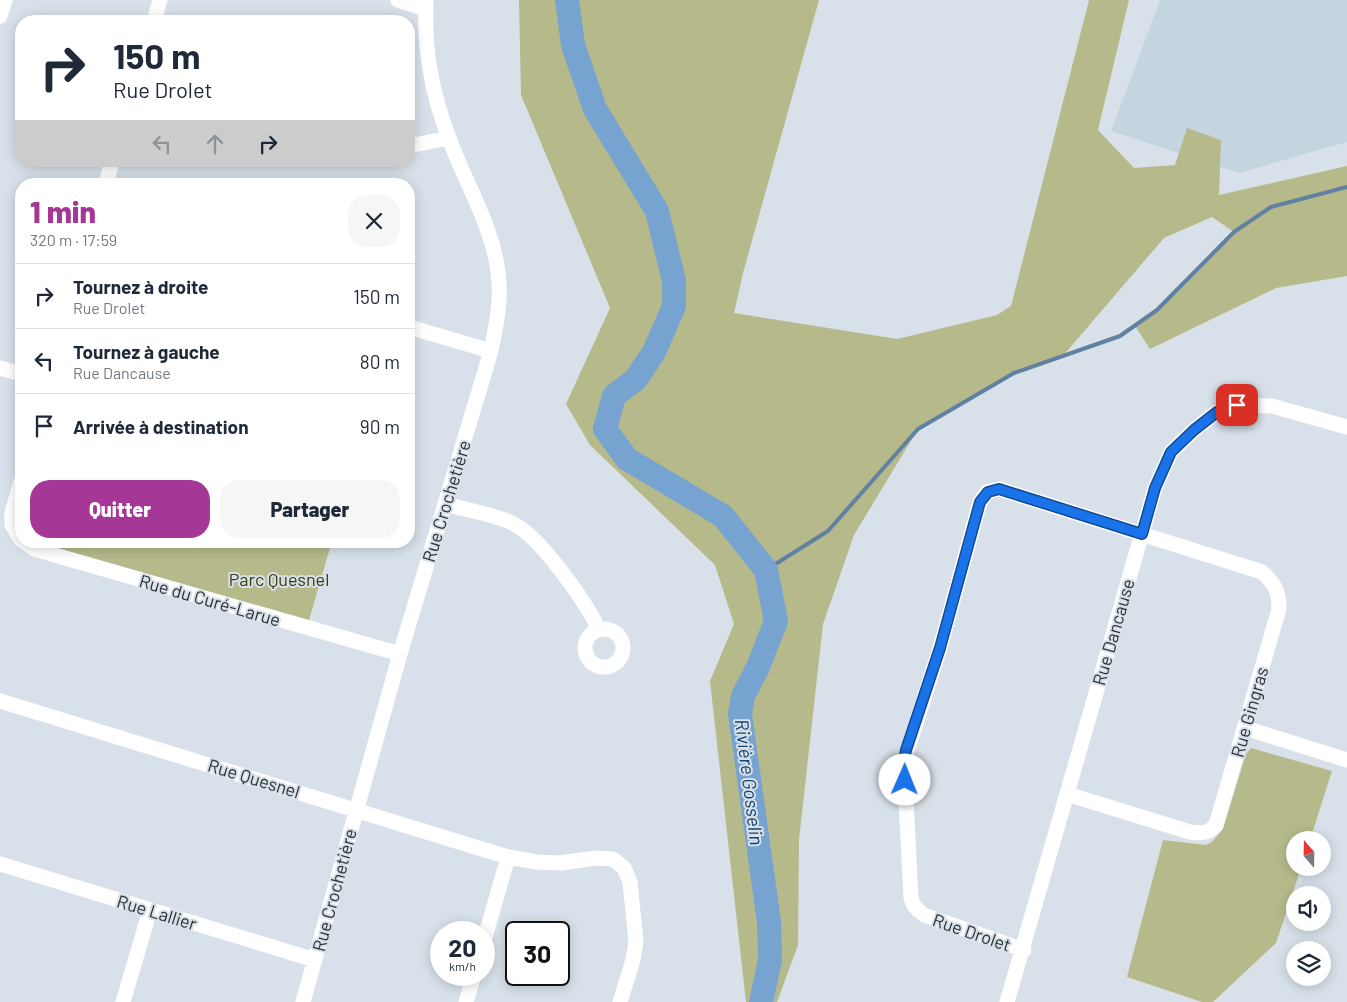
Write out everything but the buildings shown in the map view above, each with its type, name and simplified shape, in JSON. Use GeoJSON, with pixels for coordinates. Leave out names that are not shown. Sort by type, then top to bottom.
{"type":"FeatureCollection","features":[{"type":"Feature","properties":{"kind":"street"},"geometry":{"type":"LineString","coordinates":[[0,16],[5,0]]}},
{"type":"Feature","properties":{"kind":"street"},"geometry":{"type":"LineString","coordinates":[[156,15],[160,0]]}},
{"type":"Feature","properties":{"kind":"street"},"geometry":{"type":"LineString","coordinates":[[398,0],[426,4]]}},
{"type":"Feature","properties":{"kind":"street","name":"Rue Crochetière"},"geometry":{"type":"LineString","coordinates":[[303,1002],[400,654],[491,352],[497,318],[499,274],[494,246],[449,138],[429,68],[426,40],[426,4]]}},
{"type":"Feature","properties":{"kind":"street"},"geometry":{"type":"LineString","coordinates":[[415,145],[449,138]]}},
{"type":"Feature","properties":{"kind":"street"},"geometry":{"type":"LineString","coordinates":[[415,329],[491,352]]}},
{"type":"Feature","properties":{"kind":"street"},"geometry":{"type":"LineString","coordinates":[[0,368],[15,372]]}},
{"type":"Feature","properties":{"kind":"street","name":"Rue Dancause"},"geometry":{"type":"LineString","coordinates":[[1008,1002],[1155,488],[1171,452],[1194,430],[1217,412],[1237,405],[1272,406],[1347,426]]}},
{"type":"Feature","properties":{"kind":"street","name":"Rue Drolet"},"geometry":{"type":"LineString","coordinates":[[1024,950],[924,915],[917,911],[912,904],[904,760],[906,750],[940,648],[980,502],[988,492],[999,489],[1142,534]]}},
{"type":"Feature","properties":{"kind":"street","name":"Rue du Curé-Larue"},"geometry":{"type":"LineString","coordinates":[[15,502],[12,513],[12,525],[15,530]]}},
{"type":"Feature","properties":{"kind":"street"},"geometry":{"type":"LineString","coordinates":[[445,504],[511,522],[525,530],[542,546],[588,609],[599,630]]}},
{"type":"Feature","properties":{"kind":"street","name":"Rue Gingras"},"geometry":{"type":"LineString","coordinates":[[1067,794],[1190,832],[1200,834],[1209,832],[1216,824],[1245,728],[1279,609],[1279,596],[1273,582],[1262,572],[1142,534]]}},
{"type":"Feature","properties":{"kind":"street","name":"Rue du Curé-Larue"},"geometry":{"type":"LineString","coordinates":[[33,548],[400,654]]}},
{"type":"Feature","properties":{"kind":"street","name":"Rue Quesnel"},"geometry":{"type":"LineString","coordinates":[[0,701],[508,857],[536,862],[561,863],[596,858],[613,859],[624,868],[630,882],[636,942],[633,960],[620,1002]]}},
{"type":"Feature","properties":{"kind":"street"},"geometry":{"type":"LineString","coordinates":[[1245,728],[1347,760]]}},
{"type":"Feature","properties":{"kind":"street"},"geometry":{"type":"LineString","coordinates":[[490,921],[508,857]]}},
{"type":"Feature","properties":{"kind":"street","name":"Rue Lallier"},"geometry":{"type":"LineString","coordinates":[[0,864],[315,960]]}},
{"type":"Feature","properties":{"kind":"street"},"geometry":{"type":"LineString","coordinates":[[123,1002],[150,910]]}},
{"type":"Feature","properties":{"kind":"street"},"geometry":{"type":"LineString","coordinates":[[466,1002],[471,986]]}},
{"type":"Feature","properties":{"kind":"shaded area"},"geometry":{"type":"Polygon","coordinates":[[[1160,0],[1347,0],[1347,142],[1239,173],[1111,131],[1160,0]]]}},
{"type":"Feature","properties":{"kind":"green space"},"geometry":{"type":"Polygon","coordinates":[[[519,0],[819,0],[743,273],[734,313],[897,339],[997,315],[1011,306],[1089,0],[1129,0],[1098,130],[1134,168],[1175,165],[1187,128],[1221,140],[1219,195],[1347,166],[1347,276],[1276,288],[1150,349],[1135,326],[1157,310],[1234,232],[1212,217],[1164,238],[1062,357],[1014,373],[918,429],[854,535],[823,624],[799,840],[798,945],[777,1002],[746,1002],[710,681],[734,624],[715,565],[590,445],[566,404],[610,308],[521,95],[519,0]]]}},
{"type":"Feature","properties":{"kind":"green space","name":"Parc Quesnel"},"geometry":{"type":"Polygon","coordinates":[[[46,548],[330,548],[307,627],[46,548]]]}},
{"type":"Feature","properties":{"kind":"green space"},"geometry":{"type":"Polygon","coordinates":[[[1251,748],[1332,771],[1313,831],[1286,831],[1286,876],[1298,876],[1295,886],[1286,886],[1286,913],[1276,943],[1213,1002],[1202,1002],[1127,977],[1163,840],[1206,845],[1212,842],[1223,829],[1246,754],[1251,748]]]}},
{"type":"Feature","properties":{"kind":"waterway","name":"Rivière Gosselin"},"geometry":{"type":"LineString","coordinates":[[567,0],[573,45],[595,109],[657,211],[674,281],[674,306],[654,352],[636,379],[614,396],[605,429],[627,459],[723,516],[766,570],[776,621],[758,667],[743,696],[740,714],[769,922],[770,960],[761,1002]]}},
{"type":"Feature","properties":{"kind":"waterway"},"geometry":{"type":"LineString","coordinates":[[766,570],[828,531],[918,429],[1014,373],[1120,336],[1157,310],[1234,232],[1271,207],[1347,187]]}},
{"type":"Feature","properties":{"kind":"route"},"geometry":{"type":"LineString","coordinates":[[905,780],[904,760],[906,750],[940,648],[980,502],[988,492],[999,489],[1142,534],[1155,488],[1171,452],[1194,430],[1217,412],[1237,405]]}}]}
